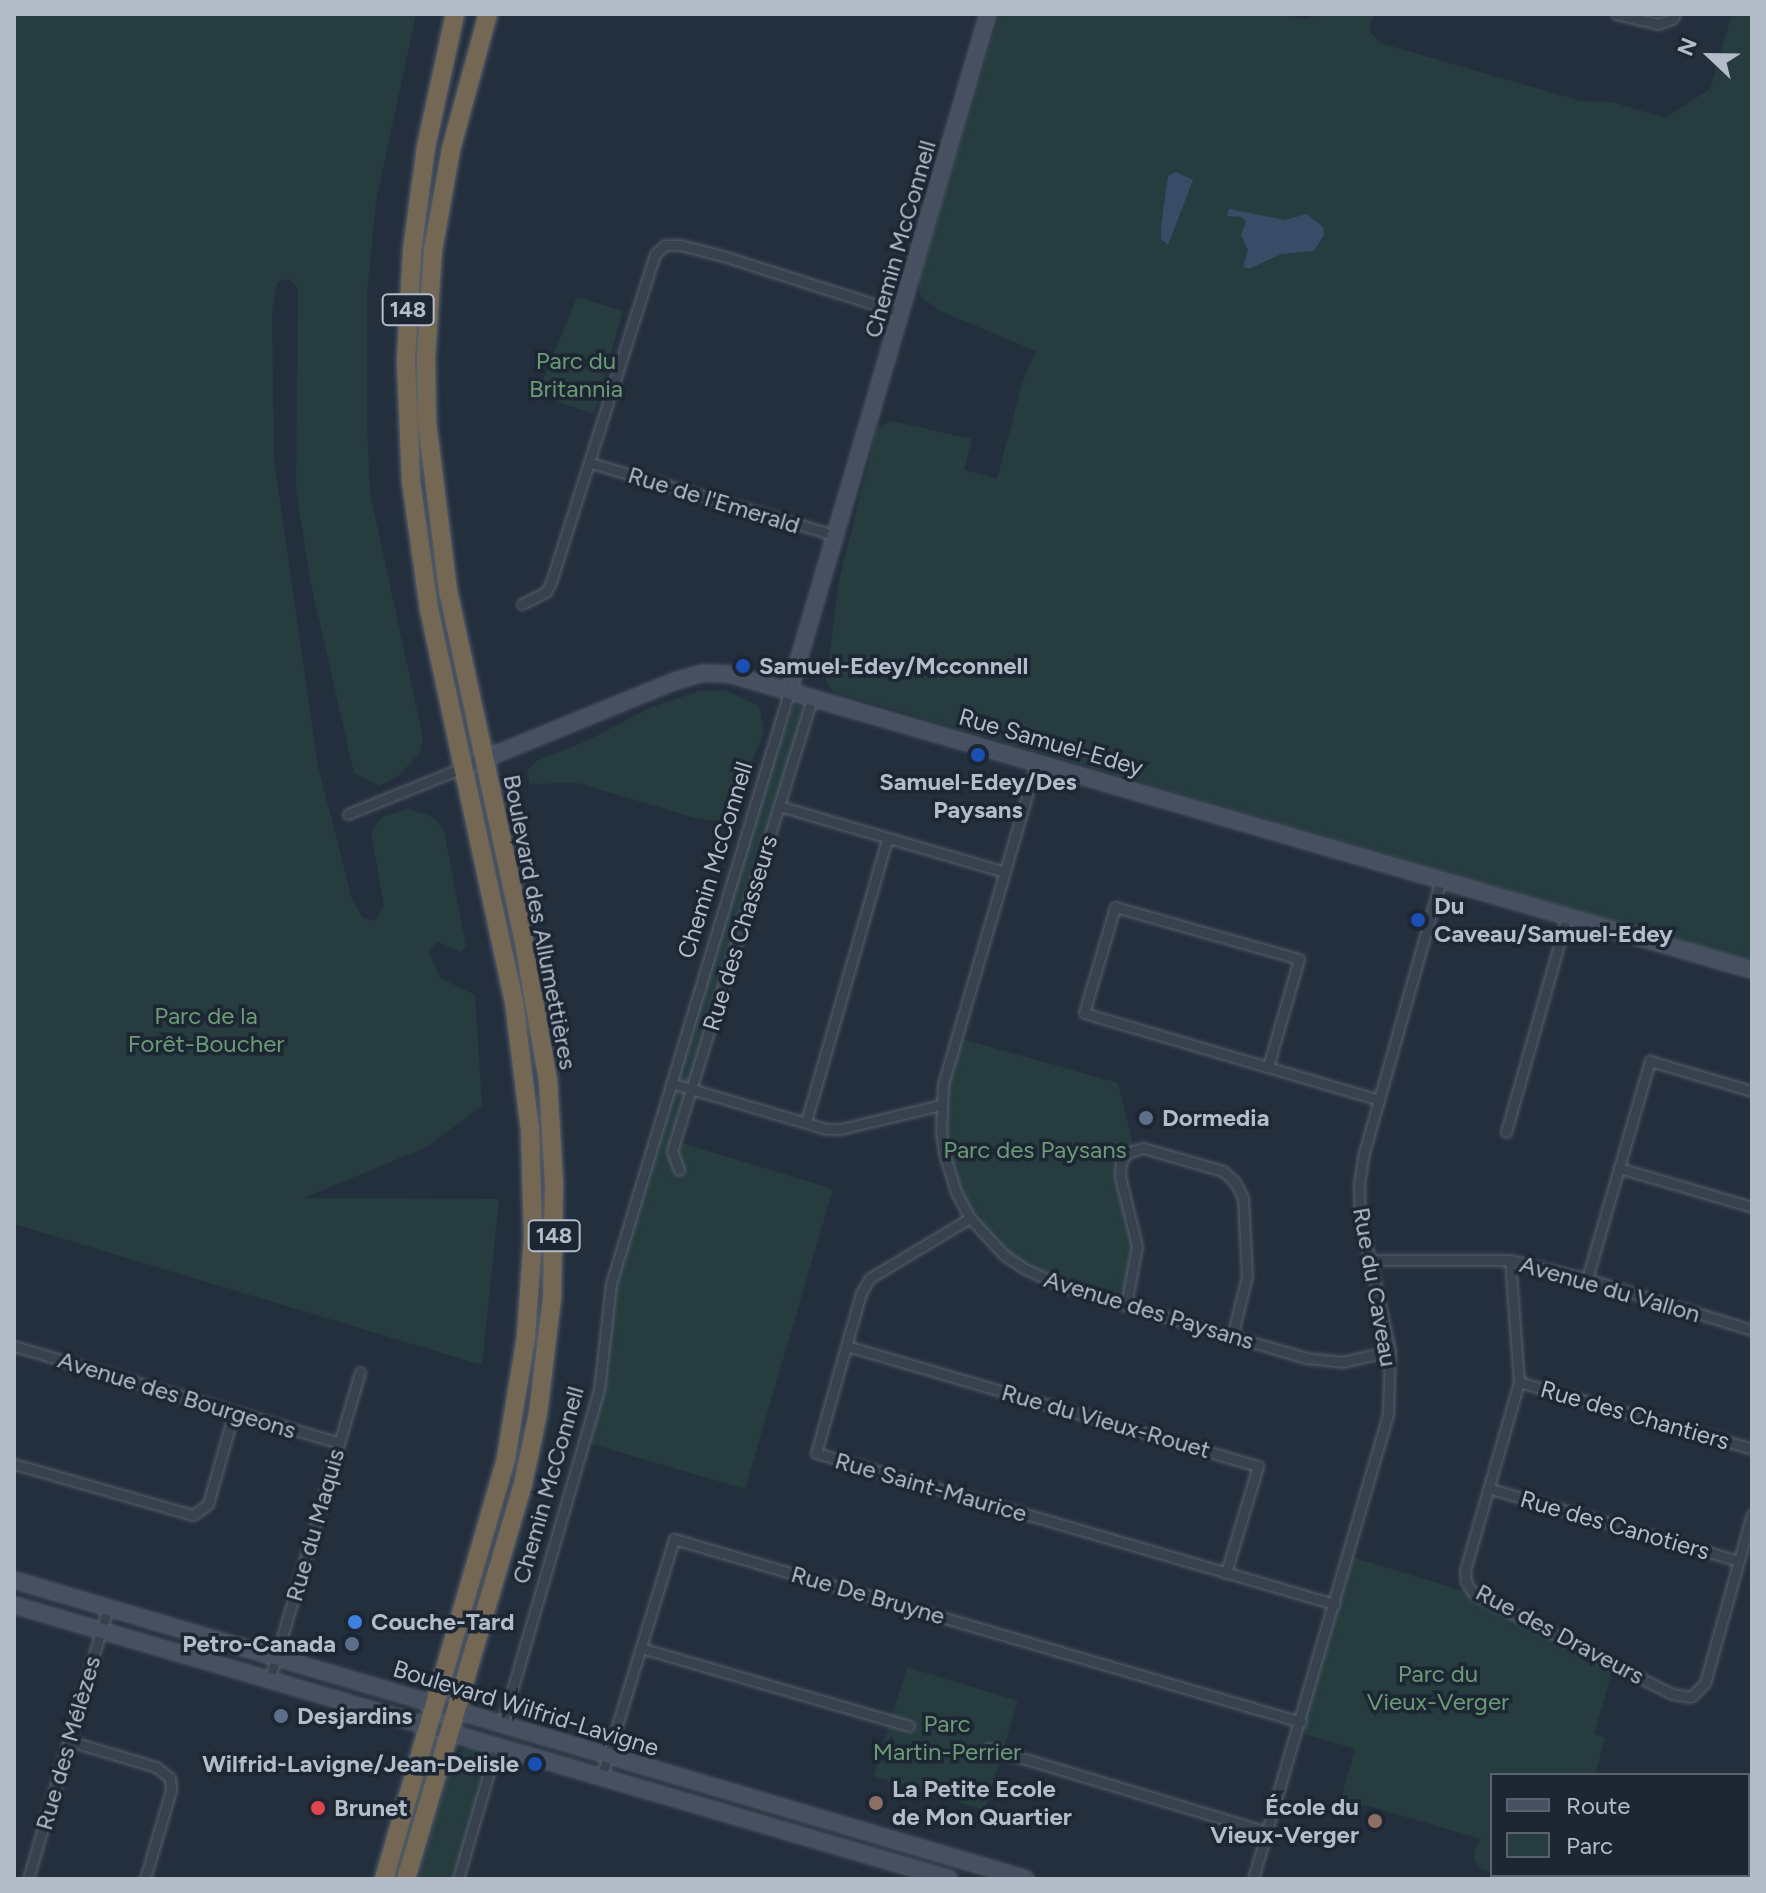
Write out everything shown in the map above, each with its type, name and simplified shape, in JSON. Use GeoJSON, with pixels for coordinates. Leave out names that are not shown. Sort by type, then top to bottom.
{"type":"FeatureCollection","features":[{"type":"Feature","properties":{"kind":"highway","name":"Boulevard des Allumettières"},"geometry":{"type":"LineString","coordinates":[[384,1879],[506,1458],[525,1349],[533,1236],[530,1130],[519,1033],[504,945],[462,768],[417,537],[406,360],[416,207],[455,14]]}},
{"type":"Feature","properties":{"kind":"highway","name":"Boulevard des Allumettières"},"geometry":{"type":"LineString","coordinates":[[406,1879],[507,1540],[538,1413],[552,1297],[552,1128],[538,1010],[437,529],[427,422],[430,276],[441,199],[488,14]]}},
{"type":"Feature","properties":{"kind":"street","name":"Chemin McConnell"},"geometry":{"type":"LineString","coordinates":[[503,1722],[594,1409],[611,1284],[837,536],[988,14]]}},
{"type":"Feature","properties":{"kind":"street"},"geometry":{"type":"LineString","coordinates":[[1616,14],[1658,24],[1672,19],[1675,14]]}},
{"type":"Feature","properties":{"kind":"street"},"geometry":{"type":"LineString","coordinates":[[522,604],[546,592],[551,582],[655,254],[665,245],[680,245],[723,256],[902,313]]}},
{"type":"Feature","properties":{"kind":"street","name":"Rue de l'Emerald"},"geometry":{"type":"LineString","coordinates":[[591,463],[837,536]]}},
{"type":"Feature","properties":{"kind":"street","name":"Rue Samuel-Edey"},"geometry":{"type":"LineString","coordinates":[[348,814],[690,676],[729,674],[790,689],[1752,970]]}},
{"type":"Feature","properties":{"kind":"street","name":"Rue des Chasseurs"},"geometry":{"type":"LineString","coordinates":[[679,1170],[672,1151],[813,696]]}},
{"type":"Feature","properties":{"kind":"street","name":"Avenue des Paysans"},"geometry":{"type":"LineString","coordinates":[[1037,761],[952,1049],[940,1105],[941,1131],[949,1172],[970,1218],[987,1238],[1023,1268],[1067,1288],[1324,1361],[1342,1362],[1390,1351]]}},
{"type":"Feature","properties":{"kind":"street"},"geometry":{"type":"LineString","coordinates":[[779,806],[1004,872]]}},
{"type":"Feature","properties":{"kind":"street"},"geometry":{"type":"LineString","coordinates":[[806,1122],[887,840]]}},
{"type":"Feature","properties":{"kind":"street","name":"Rue du Caveau"},"geometry":{"type":"LineString","coordinates":[[1253,1879],[1301,1722],[1388,1413],[1390,1351],[1360,1216],[1359,1184],[1379,1100],[1441,879]]}},
{"type":"Feature","properties":{"kind":"street"},"geometry":{"type":"LineString","coordinates":[[1268,1067],[1299,959],[1115,907],[1084,1013],[1379,1100]]}},
{"type":"Feature","properties":{"kind":"street"},"geometry":{"type":"LineString","coordinates":[[1506,1132],[1567,916]]}},
{"type":"Feature","properties":{"kind":"street"},"geometry":{"type":"LineString","coordinates":[[1587,1279],[1650,1061],[1752,1091]]}},
{"type":"Feature","properties":{"kind":"street"},"geometry":{"type":"LineString","coordinates":[[671,1083],[841,1129],[940,1105]]}},
{"type":"Feature","properties":{"kind":"street"},"geometry":{"type":"LineString","coordinates":[[1126,1305],[1137,1246],[1120,1176],[1127,1153],[1143,1148],[1223,1171],[1243,1198],[1247,1276],[1232,1337]]}},
{"type":"Feature","properties":{"kind":"street"},"geometry":{"type":"LineString","coordinates":[[1619,1168],[1752,1207]]}},
{"type":"Feature","properties":{"kind":"street","name":"Rue Saint-Maurice"},"geometry":{"type":"LineString","coordinates":[[970,1218],[870,1278],[861,1293],[816,1453],[1334,1604]]}},
{"type":"Feature","properties":{"kind":"street","name":"Avenue du Vallon"},"geometry":{"type":"LineString","coordinates":[[1371,1260],[1510,1260],[1587,1279],[1752,1330]]}},
{"type":"Feature","properties":{"kind":"street","name":"Rue des Draveurs"},"geometry":{"type":"LineString","coordinates":[[1510,1260],[1519,1382],[1491,1489],[1465,1570],[1466,1582],[1474,1594],[1678,1696],[1697,1694],[1705,1683],[1752,1514]]}},
{"type":"Feature","properties":{"kind":"street","name":"Avenue des Bourgeons"},"geometry":{"type":"LineString","coordinates":[[14,1346],[339,1443]]}},
{"type":"Feature","properties":{"kind":"street","name":"Rue du Vieux-Rouet"},"geometry":{"type":"LineString","coordinates":[[847,1346],[1258,1466],[1226,1573]]}},
{"type":"Feature","properties":{"kind":"street","name":"Rue du Maquis"},"geometry":{"type":"LineString","coordinates":[[270,1678],[360,1372]]}},
{"type":"Feature","properties":{"kind":"street","name":"Rue des Chantiers"},"geometry":{"type":"LineString","coordinates":[[1519,1382],[1752,1449]]}},
{"type":"Feature","properties":{"kind":"street"},"geometry":{"type":"LineString","coordinates":[[14,1464],[193,1515],[208,1504],[234,1412]]}},
{"type":"Feature","properties":{"kind":"street","name":"Rue des Canotiers"},"geometry":{"type":"LineString","coordinates":[[1491,1489],[1739,1561]]}},
{"type":"Feature","properties":{"kind":"street","name":"Rue De Bruyne"},"geometry":{"type":"LineString","coordinates":[[601,1778],[674,1539],[1301,1722]]}},
{"type":"Feature","properties":{"kind":"street","name":"Boulevard Wilfrid-Lavigne"},"geometry":{"type":"LineString","coordinates":[[14,1580],[456,1708],[1026,1879]]}},
{"type":"Feature","properties":{"kind":"street","name":"Boulevard Wilfrid-Lavigne"},"geometry":{"type":"LineString","coordinates":[[14,1605],[950,1879]]}},
{"type":"Feature","properties":{"kind":"street","name":"Rue des Mélèzes"},"geometry":{"type":"LineString","coordinates":[[28,1879],[108,1608]]}},
{"type":"Feature","properties":{"kind":"street"},"geometry":{"type":"LineString","coordinates":[[641,1648],[909,1726]]}},
{"type":"Feature","properties":{"kind":"street"},"geometry":{"type":"LineString","coordinates":[[69,1741],[156,1767],[170,1778],[171,1790],[145,1879]]}},
{"type":"Feature","properties":{"kind":"street"},"geometry":{"type":"LineString","coordinates":[[458,1879],[497,1745]]}},
{"type":"Feature","properties":{"kind":"street"},"geometry":{"type":"LineString","coordinates":[[989,1748],[1267,1832]]}},
{"type":"Feature","properties":{"kind":"green space","name":"Parc de la Forêt-Boucher"},"geometry":{"type":"Polygon","coordinates":[[[14,14],[416,14],[376,201],[367,293],[367,427],[370,493],[423,738],[419,754],[398,776],[379,786],[354,773],[310,580],[296,488],[298,289],[289,279],[277,282],[272,312],[274,459],[318,766],[352,899],[363,918],[375,921],[384,906],[371,832],[382,817],[408,809],[433,817],[444,831],[466,946],[461,952],[437,941],[429,953],[440,978],[475,995],[482,1106],[425,1148],[303,1198],[499,1199],[482,1365],[14,1224],[14,14]]]}},
{"type":"Feature","properties":{"kind":"green space"},"geometry":{"type":"Polygon","coordinates":[[[999,14],[1281,14],[1304,19],[1322,14],[1374,14],[1369,31],[1380,43],[1581,101],[1612,102],[1665,118],[1710,89],[1732,14],[1752,14],[1752,961],[833,692],[826,680],[839,581],[877,427],[892,421],[972,439],[964,470],[997,479],[1023,380],[1036,351],[942,312],[921,297],[918,284],[999,14]]]}},
{"type":"Feature","properties":{"kind":"green space","name":"Parc du Britannia"},"geometry":{"type":"Polygon","coordinates":[[[577,297],[623,311],[594,414],[537,395],[577,297]]]}},
{"type":"Feature","properties":{"kind":"green space"},"geometry":{"type":"Polygon","coordinates":[[[725,690],[759,706],[764,730],[737,804],[719,821],[695,818],[578,783],[530,784],[527,771],[536,761],[587,741],[649,708],[699,691],[725,690]]]}},
{"type":"Feature","properties":{"kind":"green space"},"geometry":{"type":"Polygon","coordinates":[[[798,704],[805,710],[675,1141],[833,1189],[745,1489],[585,1442],[599,1390],[605,1314],[726,899],[793,706],[798,704]]]}},
{"type":"Feature","properties":{"kind":"green space","name":"Parc des Paysans"},"geometry":{"type":"Polygon","coordinates":[[[955,1037],[1118,1083],[1134,1149],[1121,1163],[1137,1246],[1126,1305],[1042,1278],[987,1238],[949,1172],[941,1104],[955,1037]]]}},
{"type":"Feature","properties":{"kind":"green space","name":"Parc du Vieux-Verger"},"geometry":{"type":"Polygon","coordinates":[[[1348,1556],[1474,1594],[1614,1665],[1594,1734],[1605,1738],[1596,1773],[1490,1773],[1490,1871],[1479,1868],[1474,1859],[1481,1839],[1341,1798],[1355,1749],[1298,1732],[1348,1556]]]}},
{"type":"Feature","properties":{"kind":"green space","name":"Parc Martin-Perrier"},"geometry":{"type":"Polygon","coordinates":[[[907,1667],[1018,1701],[985,1810],[874,1776],[907,1667]]]}},
{"type":"Feature","properties":{"kind":"green space"},"geometry":{"type":"Polygon","coordinates":[[[471,1744],[488,1750],[490,1757],[454,1879],[418,1879],[450,1770],[459,1752],[471,1744]]]}},
{"type":"Feature","properties":{"kind":"water"},"geometry":{"type":"Polygon","coordinates":[[[1176,172],[1193,180],[1168,245],[1161,239],[1161,226],[1168,176],[1176,172]]]}},
{"type":"Feature","properties":{"kind":"water"},"geometry":{"type":"Polygon","coordinates":[[[1229,209],[1285,220],[1307,214],[1323,227],[1324,235],[1314,251],[1281,254],[1249,269],[1243,267],[1248,250],[1241,235],[1246,222],[1242,217],[1227,216],[1229,209]]]}},
{"type":"Feature","properties":{"kind":"place","name":"Samuel-Edey/Mcconnell"},"geometry":{"type":"Point","coordinates":[743,666]}},
{"type":"Feature","properties":{"kind":"place","name":"Samuel-Edey/Des Paysans"},"geometry":{"type":"Point","coordinates":[978,755]}},
{"type":"Feature","properties":{"kind":"place","name":"Du Caveau/Samuel-Edey"},"geometry":{"type":"Point","coordinates":[1418,920]}},
{"type":"Feature","properties":{"kind":"place","name":"Dormedia"},"geometry":{"type":"Point","coordinates":[1146,1118]}},
{"type":"Feature","properties":{"kind":"place","name":"Couche-Tard"},"geometry":{"type":"Point","coordinates":[355,1622]}},
{"type":"Feature","properties":{"kind":"place","name":"Petro-Canada"},"geometry":{"type":"Point","coordinates":[352,1644]}},
{"type":"Feature","properties":{"kind":"place","name":"Desjardins"},"geometry":{"type":"Point","coordinates":[281,1716]}},
{"type":"Feature","properties":{"kind":"place","name":"Wilfrid-Lavigne/Jean-Delisle"},"geometry":{"type":"Point","coordinates":[535,1764]}},
{"type":"Feature","properties":{"kind":"place","name":"La Petite Ecole de Mon Quartier"},"geometry":{"type":"Point","coordinates":[876,1803]}},
{"type":"Feature","properties":{"kind":"place","name":"Brunet"},"geometry":{"type":"Point","coordinates":[318,1808]}},
{"type":"Feature","properties":{"kind":"place","name":"École du Vieux-Verger"},"geometry":{"type":"Point","coordinates":[1375,1821]}}]}
